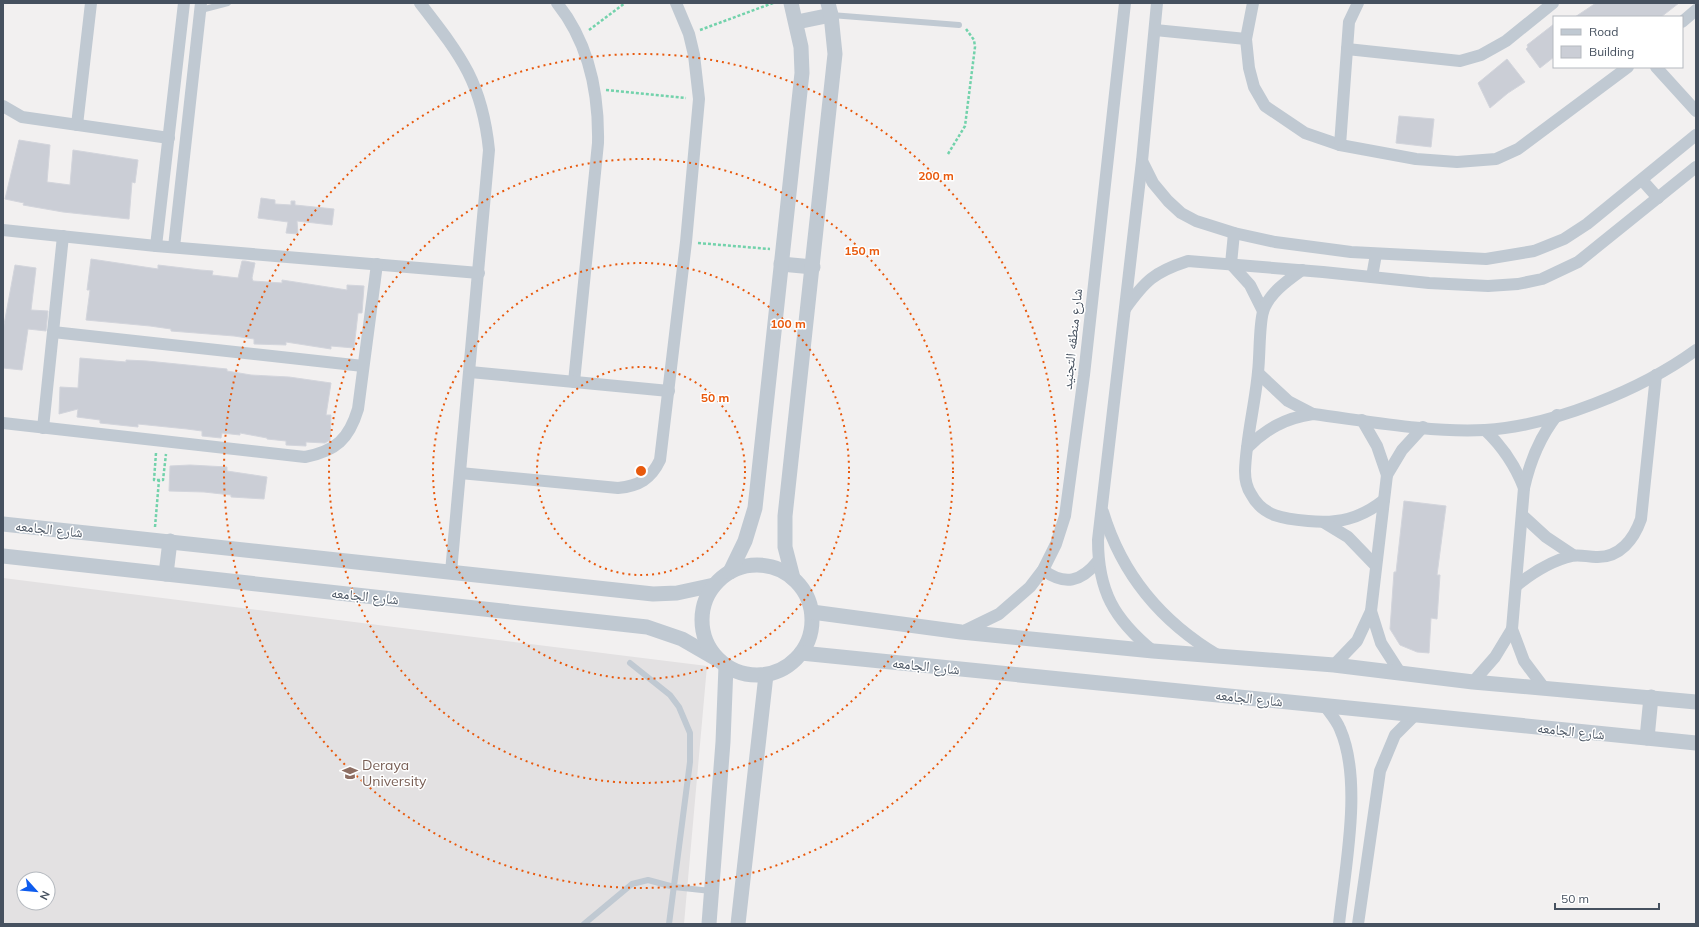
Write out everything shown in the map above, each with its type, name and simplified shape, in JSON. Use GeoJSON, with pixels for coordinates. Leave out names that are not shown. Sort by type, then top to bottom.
{"type":"FeatureCollection","features":[{"type":"Feature","properties":{"kind":"street"},"geometry":{"type":"LineString","coordinates":[[77,125],[91,3]]}},
{"type":"Feature","properties":{"kind":"street"},"geometry":{"type":"LineString","coordinates":[[156,246],[184,3]]}},
{"type":"Feature","properties":{"kind":"street"},"geometry":{"type":"LineString","coordinates":[[420,3],[453,45],[468,69],[479,95],[486,122],[489,150],[451,572]]}},
{"type":"Feature","properties":{"kind":"street"},"geometry":{"type":"LineString","coordinates":[[557,3],[565,13],[579,38],[589,63],[595,89],[598,116],[598,143],[574,382]]}},
{"type":"Feature","properties":{"kind":"street"},"geometry":{"type":"LineString","coordinates":[[460,472],[618,488],[632,487],[644,481],[654,472],[660,460],[686,242],[699,100],[698,77],[689,34],[676,3]]}},
{"type":"Feature","properties":{"kind":"street"},"geometry":{"type":"LineString","coordinates":[[730,572],[745,541],[755,508],[802,73],[801,47],[797,22],[791,3]]}},
{"type":"Feature","properties":{"kind":"street","name":"شارع منطقه التجنيد"},"geometry":{"type":"LineString","coordinates":[[961,632],[999,614],[1030,587],[1043,570],[1056,544],[1065,516],[1084,375],[1125,3]]}},
{"type":"Feature","properties":{"kind":"street"},"geometry":{"type":"LineString","coordinates":[[1153,651],[1132,634],[1116,612],[1104,588],[1098,561],[1098,540],[1123,312],[1142,161],[1157,3]]}},
{"type":"Feature","properties":{"kind":"street"},"geometry":{"type":"LineString","coordinates":[[1253,3],[1246,39],[1249,68],[1254,87],[1265,106],[1305,133],[1340,145],[1416,159],[1457,162],[1496,159],[1518,149],[1627,68]]}},
{"type":"Feature","properties":{"kind":"street"},"geometry":{"type":"LineString","coordinates":[[1340,145],[1349,22],[1358,3]]}},
{"type":"Feature","properties":{"kind":"street"},"geometry":{"type":"LineString","coordinates":[[1347,49],[1460,61],[1481,55],[1506,41],[1553,3]]}},
{"type":"Feature","properties":{"kind":"street"},"geometry":{"type":"LineString","coordinates":[[174,247],[201,7]]}},
{"type":"Feature","properties":{"kind":"street"},"geometry":{"type":"LineString","coordinates":[[793,578],[785,547],[785,516],[835,54],[830,9],[797,22]]}},
{"type":"Feature","properties":{"kind":"street"},"geometry":{"type":"LineString","coordinates":[[1683,21],[1696,10]]}},
{"type":"Feature","properties":{"kind":"street"},"geometry":{"type":"LineString","coordinates":[[1155,30],[1246,39]]}},
{"type":"Feature","properties":{"kind":"street"},"geometry":{"type":"LineString","coordinates":[[1657,68],[1696,111]]}},
{"type":"Feature","properties":{"kind":"street"},"geometry":{"type":"LineString","coordinates":[[3,106],[22,117],[169,138]]}},
{"type":"Feature","properties":{"kind":"street"},"geometry":{"type":"LineString","coordinates":[[1142,161],[1154,183],[1168,201],[1181,212],[1196,221],[1234,233],[1275,242],[1351,252],[1486,259],[1534,251],[1564,239],[1588,224],[1696,135]]}},
{"type":"Feature","properties":{"kind":"street"},"geometry":{"type":"LineString","coordinates":[[1123,312],[1139,289],[1153,276],[1170,267],[1188,262],[1231,264],[1488,286],[1518,284],[1542,279],[1578,262],[1695,169]]}},
{"type":"Feature","properties":{"kind":"street"},"geometry":{"type":"LineString","coordinates":[[1642,180],[1658,198]]}},
{"type":"Feature","properties":{"kind":"street"},"geometry":{"type":"LineString","coordinates":[[3,230],[156,246],[479,273]]}},
{"type":"Feature","properties":{"kind":"street"},"geometry":{"type":"LineString","coordinates":[[1234,233],[1231,264],[1250,285],[1263,311],[1258,373],[1247,448],[1245,473],[1247,484],[1257,504],[1276,517],[1325,523],[1357,517],[1384,500]]}},
{"type":"Feature","properties":{"kind":"street"},"geometry":{"type":"LineString","coordinates":[[44,428],[63,236]]}},
{"type":"Feature","properties":{"kind":"street"},"geometry":{"type":"LineString","coordinates":[[1372,277],[1376,254]]}},
{"type":"Feature","properties":{"kind":"street"},"geometry":{"type":"LineString","coordinates":[[782,257],[813,267]]}},
{"type":"Feature","properties":{"kind":"street"},"geometry":{"type":"LineString","coordinates":[[3,423],[305,457],[320,454],[334,447],[345,437],[353,424],[358,409],[377,264]]}},
{"type":"Feature","properties":{"kind":"street"},"geometry":{"type":"LineString","coordinates":[[1263,311],[1280,288],[1302,270]]}},
{"type":"Feature","properties":{"kind":"street"},"geometry":{"type":"LineString","coordinates":[[53,332],[363,366]]}},
{"type":"Feature","properties":{"kind":"street"},"geometry":{"type":"LineString","coordinates":[[1247,448],[1270,428],[1298,416],[1312,414],[1454,430],[1485,430],[1521,425],[1557,416],[1598,402],[1656,375],[1696,350]]}},
{"type":"Feature","properties":{"kind":"street"},"geometry":{"type":"LineString","coordinates":[[470,372],[669,391]]}},
{"type":"Feature","properties":{"kind":"street"},"geometry":{"type":"LineString","coordinates":[[1258,373],[1277,392],[1312,414]]}},
{"type":"Feature","properties":{"kind":"street"},"geometry":{"type":"LineString","coordinates":[[1522,515],[1546,537],[1573,555],[1597,558],[1610,555],[1621,550],[1630,541],[1637,531],[1641,518],[1656,375]]}},
{"type":"Feature","properties":{"kind":"street"},"geometry":{"type":"LineString","coordinates":[[1545,689],[1524,661],[1512,629],[1524,488],[1532,457],[1539,442],[1557,416]]}},
{"type":"Feature","properties":{"kind":"street"},"geometry":{"type":"LineString","coordinates":[[1362,420],[1377,446],[1387,476]]}},
{"type":"Feature","properties":{"kind":"street"},"geometry":{"type":"LineString","coordinates":[[1334,665],[1357,641],[1371,611],[1387,476],[1402,450],[1423,427]]}},
{"type":"Feature","properties":{"kind":"street"},"geometry":{"type":"LineString","coordinates":[[1485,430],[1505,451],[1524,488]]}},
{"type":"Feature","properties":{"kind":"street"},"geometry":{"type":"LineString","coordinates":[[1101,508],[1107,527],[1124,562],[1145,594],[1172,623],[1203,646],[1220,656]]}},
{"type":"Feature","properties":{"kind":"street"},"geometry":{"type":"LineString","coordinates":[[1325,523],[1348,537],[1376,566]]}},
{"type":"Feature","properties":{"kind":"street","name":"شارع الجامعه"},"geometry":{"type":"LineString","coordinates":[[3,524],[154,539],[653,594],[677,593],[714,586]]}},
{"type":"Feature","properties":{"kind":"street"},"geometry":{"type":"LineString","coordinates":[[166,574],[170,541]]}},
{"type":"Feature","properties":{"kind":"street"},"geometry":{"type":"LineString","coordinates":[[1516,586],[1542,567],[1573,555]]}},
{"type":"Feature","properties":{"kind":"street","name":"شارع الجامعه"},"geometry":{"type":"LineString","coordinates":[[3,556],[647,627],[682,639],[723,664]]}},
{"type":"Feature","properties":{"kind":"street"},"geometry":{"type":"LineString","coordinates":[[1043,570],[1058,579],[1074,580],[1087,573],[1098,561]]}},
{"type":"Feature","properties":{"kind":"street"},"geometry":{"type":"LineString","coordinates":[[756,565],[769,566],[782,570],[793,578],[805,593],[812,612],[811,634],[801,653],[786,668],[766,675],[745,674],[723,664],[708,644],[702,624],[705,604],[714,586],[730,572],[743,567],[756,565]]}},
{"type":"Feature","properties":{"kind":"street"},"geometry":{"type":"LineString","coordinates":[[1371,611],[1381,643],[1399,671]]}},
{"type":"Feature","properties":{"kind":"street"},"geometry":{"type":"LineString","coordinates":[[812,612],[961,632],[1153,651],[1399,671],[1473,682],[1696,702]]}},
{"type":"Feature","properties":{"kind":"street"},"geometry":{"type":"LineString","coordinates":[[1473,682],[1495,657],[1512,629]]}},
{"type":"Feature","properties":{"kind":"street","name":"شارع الجامعه"},"geometry":{"type":"LineString","coordinates":[[801,653],[1696,743]]}},
{"type":"Feature","properties":{"kind":"street"},"geometry":{"type":"LineString","coordinates":[[709,924],[713,892],[723,742],[723,664]]}},
{"type":"Feature","properties":{"kind":"street"},"geometry":{"type":"LineString","coordinates":[[738,924],[766,675]]}},
{"type":"Feature","properties":{"kind":"street"},"geometry":{"type":"LineString","coordinates":[[1647,738],[1651,698]]}},
{"type":"Feature","properties":{"kind":"street"},"geometry":{"type":"LineString","coordinates":[[1325,706],[1340,728],[1350,761],[1352,804],[1339,924]]}},
{"type":"Feature","properties":{"kind":"street"},"geometry":{"type":"LineString","coordinates":[[1358,924],[1380,771],[1395,735],[1415,715]]}},
{"type":"Feature","properties":{"kind":"lane"},"geometry":{"type":"LineString","coordinates":[[201,7],[228,3]]}},
{"type":"Feature","properties":{"kind":"lane"},"geometry":{"type":"LineString","coordinates":[[830,9],[959,25]]}},
{"type":"Feature","properties":{"kind":"lane"},"geometry":{"type":"LineString","coordinates":[[630,663],[670,695],[682,713],[690,733],[690,762],[669,924]]}},
{"type":"Feature","properties":{"kind":"lane"},"geometry":{"type":"LineString","coordinates":[[584,924],[632,884],[648,880],[674,887],[713,892]]}},
{"type":"Feature","properties":{"kind":"path"},"geometry":{"type":"LineString","coordinates":[[579,38],[625,3]]}},
{"type":"Feature","properties":{"kind":"path"},"geometry":{"type":"LineString","coordinates":[[689,34],[773,3]]}},
{"type":"Feature","properties":{"kind":"path"},"geometry":{"type":"LineString","coordinates":[[948,154],[965,126],[975,47],[974,40],[968,30],[959,25]]}},
{"type":"Feature","properties":{"kind":"path"},"geometry":{"type":"LineString","coordinates":[[595,89],[699,100]]}},
{"type":"Feature","properties":{"kind":"path"},"geometry":{"type":"LineString","coordinates":[[686,242],[782,257]]}},
{"type":"Feature","properties":{"kind":"path"},"geometry":{"type":"LineString","coordinates":[[162,441],[163,480],[159,480],[153,479],[162,441]]}},
{"type":"Feature","properties":{"kind":"path"},"geometry":{"type":"LineString","coordinates":[[154,539],[159,480]]}},
{"type":"Feature","properties":{"kind":"shaded area","name":"Deraya University"},"geometry":{"type":"Polygon","coordinates":[[[3,578],[707,666],[684,924],[3,924],[3,578]]]}},
{"type":"Feature","properties":{"kind":"building"},"geometry":{"type":"Polygon","coordinates":[[[1596,3],[1679,3],[1662,16],[1576,16],[1596,3]]]}},
{"type":"Feature","properties":{"kind":"building"},"geometry":{"type":"Polygon","coordinates":[[[1553,25],[1553,58],[1540,68],[1526,49],[1528,47],[1527,45],[1553,25]]]}},
{"type":"Feature","properties":{"kind":"building"},"geometry":{"type":"Polygon","coordinates":[[[1507,59],[1525,82],[1508,93],[1490,108],[1478,83],[1507,59]]]}},
{"type":"Feature","properties":{"kind":"building"},"geometry":{"type":"Polygon","coordinates":[[[1399,116],[1434,119],[1431,147],[1396,143],[1399,116]]]}},
{"type":"Feature","properties":{"kind":"building"},"geometry":{"type":"Polygon","coordinates":[[[19,140],[50,145],[47,182],[70,185],[73,150],[138,160],[135,183],[132,182],[129,219],[63,212],[23,205],[24,203],[5,199],[19,140]]]}},
{"type":"Feature","properties":{"kind":"building"},"geometry":{"type":"Polygon","coordinates":[[[261,198],[275,200],[275,204],[291,205],[291,201],[295,201],[295,205],[334,209],[332,225],[297,221],[298,234],[286,233],[288,222],[258,218],[261,198]]]}},
{"type":"Feature","properties":{"kind":"building"},"geometry":{"type":"Polygon","coordinates":[[[91,259],[158,269],[158,265],[213,271],[212,275],[238,278],[242,261],[245,261],[255,263],[252,278],[253,281],[282,283],[282,280],[347,290],[347,285],[364,286],[362,313],[358,313],[354,348],[331,346],[331,349],[286,342],[286,345],[254,344],[254,339],[234,336],[171,331],[171,329],[150,326],[86,320],[90,290],[87,290],[91,259]]]}},
{"type":"Feature","properties":{"kind":"building"},"geometry":{"type":"Polygon","coordinates":[[[15,265],[36,268],[31,310],[48,311],[46,331],[28,329],[22,370],[3,368],[3,330],[15,265]]]}},
{"type":"Feature","properties":{"kind":"building"},"geometry":{"type":"Polygon","coordinates":[[[80,358],[126,362],[126,360],[147,361],[227,369],[227,371],[251,375],[289,377],[331,383],[326,415],[331,415],[330,440],[325,443],[306,442],[306,446],[286,445],[286,441],[267,439],[240,433],[240,435],[222,433],[221,438],[202,436],[202,431],[187,429],[138,424],[138,427],[100,423],[100,420],[77,417],[78,409],[59,414],[60,387],[78,388],[80,358]]]}},
{"type":"Feature","properties":{"kind":"building"},"geometry":{"type":"Polygon","coordinates":[[[190,465],[227,467],[227,471],[267,477],[264,499],[231,497],[231,495],[204,492],[169,491],[170,466],[190,465]]]}},
{"type":"Feature","properties":{"kind":"building"},"geometry":{"type":"Polygon","coordinates":[[[1404,501],[1446,506],[1437,575],[1440,575],[1437,619],[1431,618],[1429,653],[1417,652],[1400,645],[1390,629],[1394,572],[1396,572],[1404,501]]]}},
{"type":"Feature","properties":{"kind":"place","name":"Deraya University"},"geometry":{"type":"Point","coordinates":[350,773]}}]}
